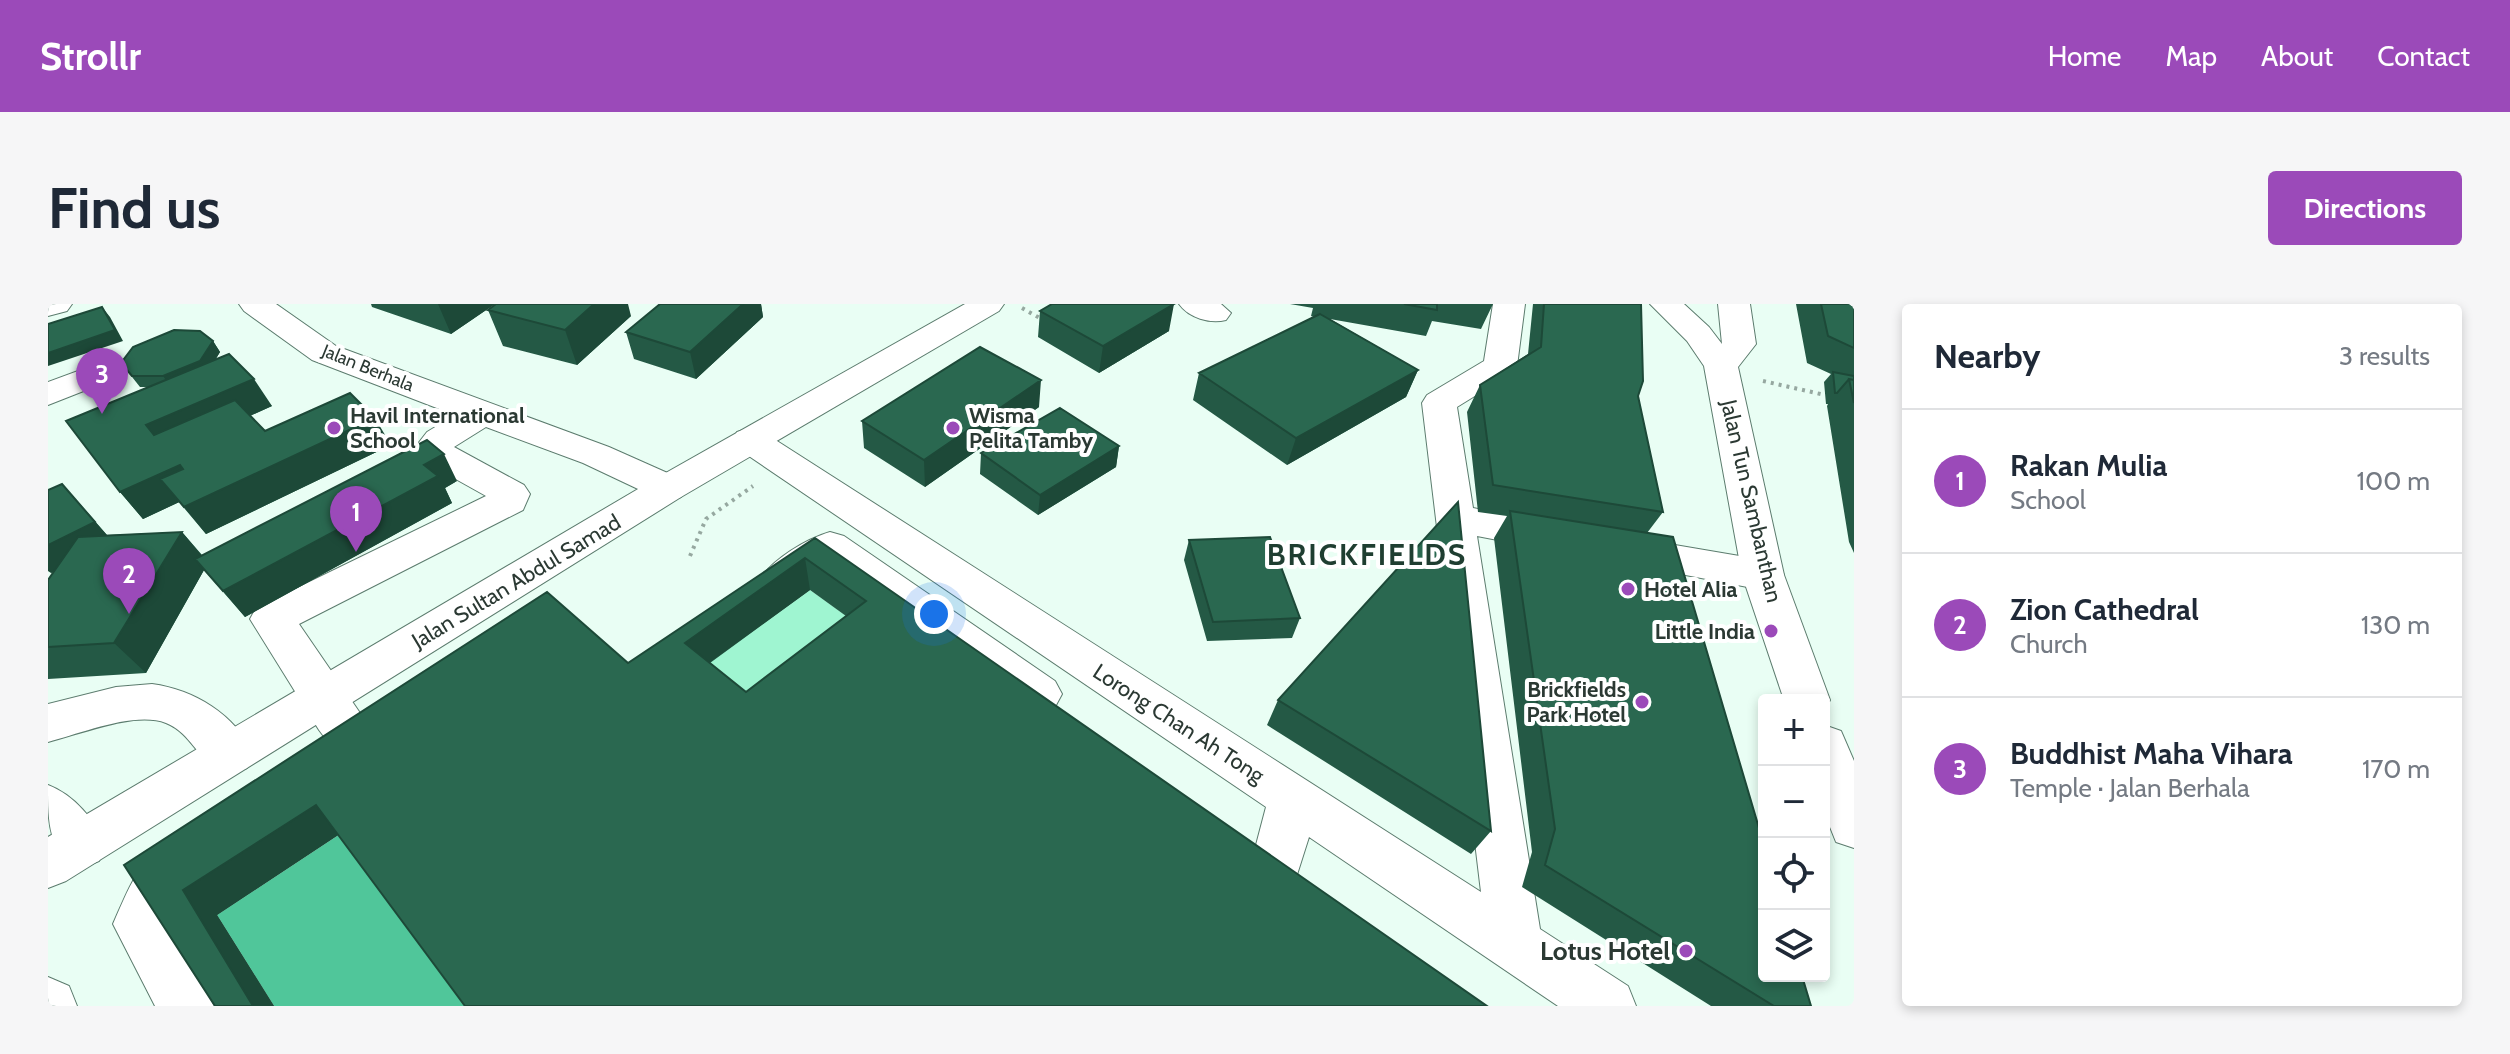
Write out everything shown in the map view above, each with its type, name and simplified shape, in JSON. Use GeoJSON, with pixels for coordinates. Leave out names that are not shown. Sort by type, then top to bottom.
{"type":"FeatureCollection","features":[{"type":"Feature","properties":{"kind":"main road"},"geometry":{"type":"LineString","coordinates":[[48,307],[56,304]]}},
{"type":"Feature","properties":{"kind":"main road","name":"Jalan Berhala"},"geometry":{"type":"LineString","coordinates":[[255,304],[324,353],[596,455],[668,488]]}},
{"type":"Feature","properties":{"kind":"main road","name":"Jalan Sultan Abdul Samad"},"geometry":{"type":"LineString","coordinates":[[64,854],[323,698],[458,640],[668,488],[754,461],[988,304]]}},
{"type":"Feature","properties":{"kind":"main road"},"geometry":{"type":"LineString","coordinates":[[1509,304],[1500,366],[1439,403],[1515,945]]}},
{"type":"Feature","properties":{"kind":"main road"},"geometry":{"type":"LineString","coordinates":[[1666,304],[1698,334],[1722,369],[1740,344],[1734,304]]}},
{"type":"Feature","properties":{"kind":"main road","name":"Jalan Tun Sambanthan"},"geometry":{"type":"LineString","coordinates":[[1722,369],[1763,575],[1805,694]]}},
{"type":"Feature","properties":{"kind":"main road"},"geometry":{"type":"LineString","coordinates":[[48,394],[97,374]]}},
{"type":"Feature","properties":{"kind":"main road"},"geometry":{"type":"LineString","coordinates":[[359,748],[337,724],[291,643],[271,619],[509,501],[511,494],[431,450],[440,440],[483,413]]}},
{"type":"Feature","properties":{"kind":"main road","name":"Lorong Chan Ah Tong"},"geometry":{"type":"LineString","coordinates":[[754,461],[965,582],[1608,1006]]}},
{"type":"Feature","properties":{"kind":"main road"},"geometry":{"type":"LineString","coordinates":[[1455,518],[1763,575]]}},
{"type":"Feature","properties":{"kind":"main road"},"geometry":{"type":"LineString","coordinates":[[741,608],[830,546],[1069,716]]}},
{"type":"Feature","properties":{"kind":"main road"},"geometry":{"type":"LineString","coordinates":[[926,614],[965,582]]}},
{"type":"Feature","properties":{"kind":"main road"},"geometry":{"type":"LineString","coordinates":[[48,723],[140,701],[152,703],[187,712],[230,754]]}},
{"type":"Feature","properties":{"kind":"main road"},"geometry":{"type":"LineString","coordinates":[[1830,761],[1854,826]]}},
{"type":"Feature","properties":{"kind":"main road"},"geometry":{"type":"LineString","coordinates":[[1277,864],[1293,798]]}},
{"type":"Feature","properties":{"kind":"main road"},"geometry":{"type":"LineString","coordinates":[[48,807],[64,854]]}},
{"type":"Feature","properties":{"kind":"main road"},"geometry":{"type":"LineString","coordinates":[[186,1006],[140,924],[164,875],[229,833]]}},
{"type":"Feature","properties":{"kind":"path"},"geometry":{"type":"LineString","coordinates":[[1014,304],[1056,327]]}},
{"type":"Feature","properties":{"kind":"path"},"geometry":{"type":"LineString","coordinates":[[1722,369],[1825,395]]}},
{"type":"Feature","properties":{"kind":"path"},"geometry":{"type":"LineString","coordinates":[[690,556],[706,519],[754,461]]}},
{"type":"Feature","properties":{"kind":"shaded area"},"geometry":{"type":"Polygon","coordinates":[[[810,590],[869,632],[754,722],[695,673],[810,590]]]}},
{"type":"Feature","properties":{"kind":"shaded area"},"geometry":{"type":"Polygon","coordinates":[[[343,832],[473,1006],[274,1006],[217,915],[343,832]]]}},
{"type":"Feature","properties":{"kind":"building"},"geometry":{"type":"Polygon","coordinates":[[[496,304],[594,304],[565,330],[488,310],[496,304]]]}},
{"type":"Feature","properties":{"kind":"building"},"geometry":{"type":"Polygon","coordinates":[[[660,304],[743,304],[690,352],[626,332],[660,304]]]}},
{"type":"Feature","properties":{"kind":"building"},"geometry":{"type":"Polygon","coordinates":[[[1052,304],[1174,304],[1103,346],[1040,311],[1052,304]]]}},
{"type":"Feature","properties":{"kind":"building"},"geometry":{"type":"Polygon","coordinates":[[[1404,304],[1437,304],[1437,310],[1404,304]]]}},
{"type":"Feature","properties":{"kind":"building"},"geometry":{"type":"Polygon","coordinates":[[[1544,304],[1641,304],[1643,381],[1638,396],[1663,512],[1493,485],[1480,385],[1541,347],[1544,304]]]}},
{"type":"Feature","properties":{"kind":"building"},"geometry":{"type":"Polygon","coordinates":[[[1821,304],[1854,304],[1854,348],[1828,336],[1821,304]]]}},
{"type":"Feature","properties":{"kind":"building"},"geometry":{"type":"Polygon","coordinates":[[[102,307],[115,330],[48,353],[48,324],[102,307]]]}},
{"type":"Feature","properties":{"kind":"building"},"geometry":{"type":"Polygon","coordinates":[[[1320,314],[1418,370],[1296,438],[1199,373],[1320,314]]]}},
{"type":"Feature","properties":{"kind":"building"},"geometry":{"type":"Polygon","coordinates":[[[174,330],[200,331],[213,341],[200,361],[163,376],[132,376],[121,363],[133,347],[174,330]]]}},
{"type":"Feature","properties":{"kind":"building"},"geometry":{"type":"Polygon","coordinates":[[[980,347],[1041,380],[924,460],[862,421],[980,347]]]}},
{"type":"Feature","properties":{"kind":"building"},"geometry":{"type":"Polygon","coordinates":[[[229,354],[254,379],[146,425],[154,435],[235,400],[265,431],[350,393],[375,418],[184,507],[160,479],[183,469],[180,465],[120,492],[66,421],[229,354]]]}},
{"type":"Feature","properties":{"kind":"building"},"geometry":{"type":"Polygon","coordinates":[[[1833,372],[1854,376],[1854,380],[1849,379],[1835,393],[1833,372]]]}},
{"type":"Feature","properties":{"kind":"building"},"geometry":{"type":"Polygon","coordinates":[[[1849,379],[1854,380],[1854,403],[1849,379]]]}},
{"type":"Feature","properties":{"kind":"building"},"geometry":{"type":"Polygon","coordinates":[[[1060,408],[1119,446],[1040,495],[981,453],[1060,408]]]}},
{"type":"Feature","properties":{"kind":"building"},"geometry":{"type":"Polygon","coordinates":[[[427,440],[444,454],[424,465],[438,476],[223,591],[195,559],[427,440]]]}},
{"type":"Feature","properties":{"kind":"building"},"geometry":{"type":"Polygon","coordinates":[[[62,484],[95,522],[48,545],[48,490],[62,484]]]}},
{"type":"Feature","properties":{"kind":"building"},"geometry":{"type":"Polygon","coordinates":[[[1458,502],[1491,831],[1278,700],[1458,502]]]}},
{"type":"Feature","properties":{"kind":"building"},"geometry":{"type":"Polygon","coordinates":[[[1510,511],[1673,537],[1758,825],[1758,982],[1804,982],[1811,1006],[1774,1006],[1545,865],[1555,829],[1510,511]]]}},
{"type":"Feature","properties":{"kind":"building"},"geometry":{"type":"Polygon","coordinates":[[[182,532],[114,643],[48,647],[48,580],[78,537],[182,532]]]}},
{"type":"Feature","properties":{"kind":"building"},"geometry":{"type":"Polygon","coordinates":[[[1270,537],[1300,618],[1213,622],[1189,540],[1270,537]]]}},
{"type":"Feature","properties":{"kind":"building"},"geometry":{"type":"Polygon","coordinates":[[[815,538],[1487,1006],[465,1006],[316,805],[183,890],[253,1006],[215,1006],[124,865],[547,592],[628,663],[815,538]],[[805,558],[685,643],[746,692],[866,601],[805,558]]]}},
{"type":"Feature","properties":{"kind":"place","name":"Buddhist Maha Vihara"},"geometry":{"type":"Point","coordinates":[102,414]}},
{"type":"Feature","properties":{"kind":"place","name":"Havil International School"},"geometry":{"type":"Point","coordinates":[334,428]}},
{"type":"Feature","properties":{"kind":"place","name":"Wisma Pelita Tamby"},"geometry":{"type":"Point","coordinates":[953,428]}},
{"type":"Feature","properties":{"kind":"place","name":"Rakan Mulia"},"geometry":{"type":"Point","coordinates":[356,552]}},
{"type":"Feature","properties":{"kind":"place","name":"Hotel Alia"},"geometry":{"type":"Point","coordinates":[1628,589]}},
{"type":"Feature","properties":{"kind":"place","name":"Zion Cathedral"},"geometry":{"type":"Point","coordinates":[129,614]}},
{"type":"Feature","properties":{"kind":"place","name":"Little India"},"geometry":{"type":"Point","coordinates":[1771,631]}},
{"type":"Feature","properties":{"kind":"place","name":"Brickfields Park Hotel"},"geometry":{"type":"Point","coordinates":[1642,702]}},
{"type":"Feature","properties":{"kind":"place","name":"Lotus Hotel"},"geometry":{"type":"Point","coordinates":[1686,951]}},
{"type":"Feature","properties":{"kind":"district","name":"BRICKFIELDS"},"geometry":{"type":"Point","coordinates":[1367,555]}}]}
